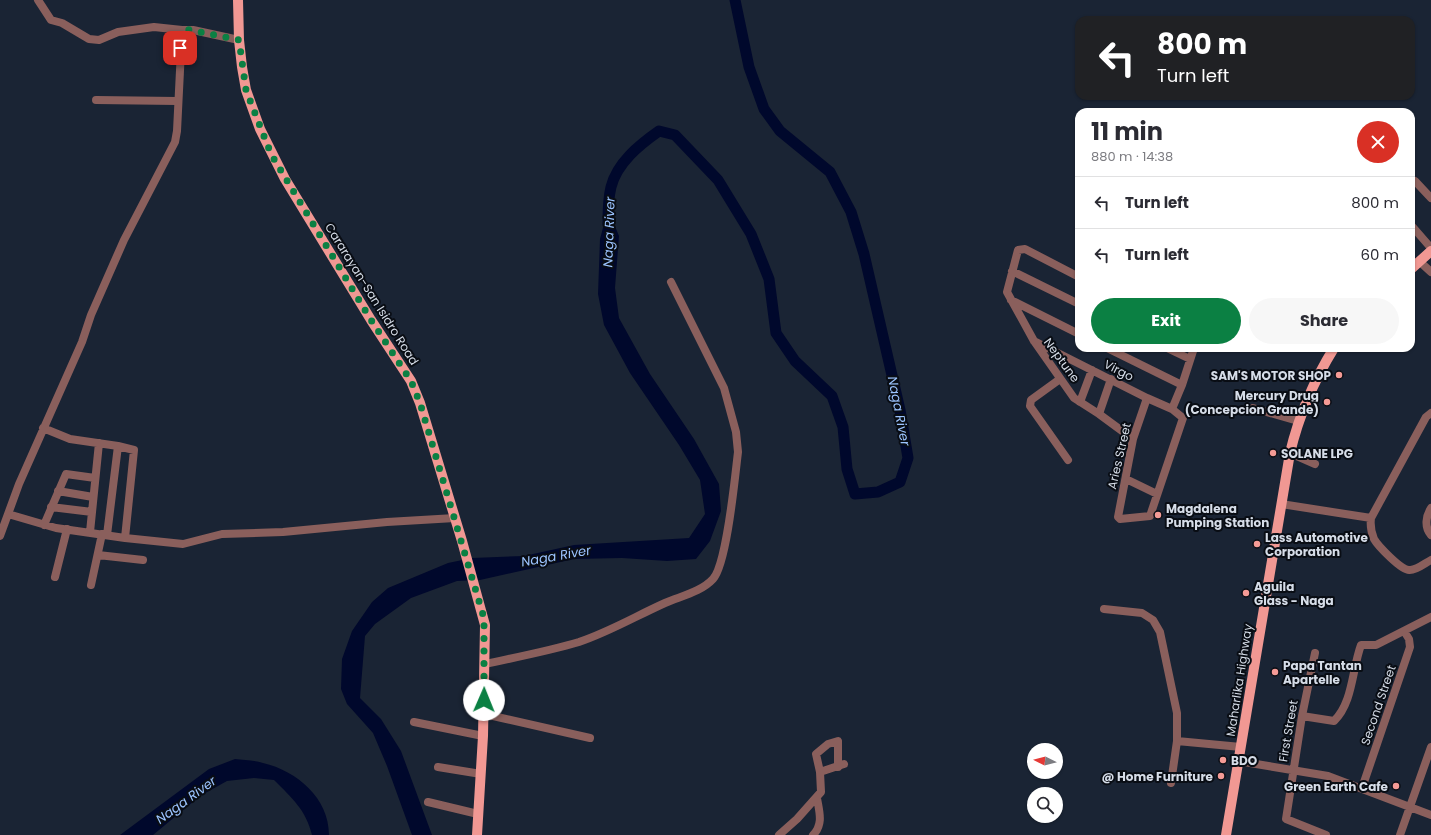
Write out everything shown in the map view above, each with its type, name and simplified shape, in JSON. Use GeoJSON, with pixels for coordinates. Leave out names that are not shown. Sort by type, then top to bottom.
{"type":"FeatureCollection","features":[{"type":"Feature","properties":{"kind":"main road","name":"Cararayan-San Isidro Road"},"geometry":{"type":"LineString","coordinates":[[238,0],[239,40],[246,90],[271,154],[371,320],[411,381],[420,403],[462,541],[485,625],[484,714],[477,835]]}},
{"type":"Feature","properties":{"kind":"main road"},"geometry":{"type":"LineString","coordinates":[[1415,265],[1431,250]]}},
{"type":"Feature","properties":{"kind":"main road","name":"Maharlika Highway"},"geometry":{"type":"LineString","coordinates":[[1226,835],[1290,453],[1298,421],[1313,384],[1332,352]]}},
{"type":"Feature","properties":{"kind":"street"},"geometry":{"type":"LineString","coordinates":[[38,0],[51,20],[62,24],[89,39],[99,40],[118,32],[154,27],[193,30],[239,40]]}},
{"type":"Feature","properties":{"kind":"street"},"geometry":{"type":"LineString","coordinates":[[0,536],[43,428],[82,342],[91,315],[124,240],[175,142],[182,30]]}},
{"type":"Feature","properties":{"kind":"street"},"geometry":{"type":"LineString","coordinates":[[96,100],[177,101]]}},
{"type":"Feature","properties":{"kind":"street"},"geometry":{"type":"LineString","coordinates":[[1415,181],[1431,198]]}},
{"type":"Feature","properties":{"kind":"street"},"geometry":{"type":"LineString","coordinates":[[1415,230],[1431,250]]}},
{"type":"Feature","properties":{"kind":"street","name":"Neptune"},"geometry":{"type":"LineString","coordinates":[[1075,275],[1025,249],[1018,250],[1007,292],[1034,341],[1074,398],[1133,439]]}},
{"type":"Feature","properties":{"kind":"street"},"geometry":{"type":"LineString","coordinates":[[1420,261],[1431,272]]}},
{"type":"Feature","properties":{"kind":"street"},"geometry":{"type":"LineString","coordinates":[[1012,271],[1075,302]]}},
{"type":"Feature","properties":{"kind":"street"},"geometry":{"type":"LineString","coordinates":[[485,664],[580,642],[610,630],[649,610],[700,589],[714,579],[728,531],[738,442],[724,388],[670,282]]}},
{"type":"Feature","properties":{"kind":"street"},"geometry":{"type":"LineString","coordinates":[[1011,300],[1075,332]]}},
{"type":"Feature","properties":{"kind":"street","name":"Virgo"},"geometry":{"type":"LineString","coordinates":[[1034,341],[1172,409]]}},
{"type":"Feature","properties":{"kind":"street"},"geometry":{"type":"LineString","coordinates":[[1115,352],[1182,386]]}},
{"type":"Feature","properties":{"kind":"street"},"geometry":{"type":"LineString","coordinates":[[1175,352],[1190,359]]}},
{"type":"Feature","properties":{"kind":"street"},"geometry":{"type":"LineString","coordinates":[[1126,479],[1158,494],[1182,424],[1183,418],[1172,409],[1182,386],[1193,352]]}},
{"type":"Feature","properties":{"kind":"street"},"geometry":{"type":"LineString","coordinates":[[1080,402],[1092,370]]}},
{"type":"Feature","properties":{"kind":"street"},"geometry":{"type":"LineString","coordinates":[[1060,379],[1031,400],[1030,406],[1068,460]]}},
{"type":"Feature","properties":{"kind":"street"},"geometry":{"type":"LineString","coordinates":[[1099,414],[1111,379]]}},
{"type":"Feature","properties":{"kind":"street","name":"Aries Street"},"geometry":{"type":"LineString","coordinates":[[1147,398],[1133,439],[1118,517],[1120,519],[1150,516],[1158,494]]}},
{"type":"Feature","properties":{"kind":"street"},"geometry":{"type":"LineString","coordinates":[[1253,408],[1298,421]]}},
{"type":"Feature","properties":{"kind":"street"},"geometry":{"type":"LineString","coordinates":[[1431,413],[1426,417],[1371,518],[1370,529],[1375,540],[1402,568],[1409,570],[1415,569],[1431,560]]}},
{"type":"Feature","properties":{"kind":"street"},"geometry":{"type":"LineString","coordinates":[[43,428],[70,439],[118,446],[134,450],[125,538]]}},
{"type":"Feature","properties":{"kind":"street"},"geometry":{"type":"LineString","coordinates":[[90,532],[99,443]]}},
{"type":"Feature","properties":{"kind":"street"},"geometry":{"type":"LineString","coordinates":[[91,585],[104,534],[118,446]]}},
{"type":"Feature","properties":{"kind":"street"},"geometry":{"type":"LineString","coordinates":[[1290,453],[1315,464]]}},
{"type":"Feature","properties":{"kind":"street"},"geometry":{"type":"LineString","coordinates":[[44,525],[66,474],[95,478]]}},
{"type":"Feature","properties":{"kind":"street"},"geometry":{"type":"LineString","coordinates":[[58,491],[93,497]]}},
{"type":"Feature","properties":{"kind":"street"},"geometry":{"type":"LineString","coordinates":[[1281,504],[1371,518]]}},
{"type":"Feature","properties":{"kind":"street"},"geometry":{"type":"LineString","coordinates":[[51,507],[92,512]]}},
{"type":"Feature","properties":{"kind":"street"},"geometry":{"type":"LineString","coordinates":[[1431,508],[1427,515],[1426,524],[1431,535]]}},
{"type":"Feature","properties":{"kind":"street"},"geometry":{"type":"LineString","coordinates":[[8,514],[44,525],[66,529],[125,538],[183,544],[222,534],[283,532],[388,522],[455,518]]}},
{"type":"Feature","properties":{"kind":"street"},"geometry":{"type":"LineString","coordinates":[[55,577],[66,529]]}},
{"type":"Feature","properties":{"kind":"street"},"geometry":{"type":"LineString","coordinates":[[98,555],[143,560]]}},
{"type":"Feature","properties":{"kind":"street"},"geometry":{"type":"LineString","coordinates":[[1104,610],[1142,612],[1153,620],[1160,632],[1177,713],[1177,741],[1171,783]]}},
{"type":"Feature","properties":{"kind":"street"},"geometry":{"type":"LineString","coordinates":[[1302,716],[1334,721],[1341,714],[1352,682],[1361,645],[1376,645],[1431,617]]}},
{"type":"Feature","properties":{"kind":"street","name":"Second Street"},"geometry":{"type":"LineString","coordinates":[[1362,788],[1410,647],[1404,630]]}},
{"type":"Feature","properties":{"kind":"street","name":"First Street"},"geometry":{"type":"LineString","coordinates":[[1315,653],[1302,716],[1286,819],[1326,835]]}},
{"type":"Feature","properties":{"kind":"street"},"geometry":{"type":"LineString","coordinates":[[484,714],[590,738]]}},
{"type":"Feature","properties":{"kind":"street"},"geometry":{"type":"LineString","coordinates":[[414,722],[483,736]]}},
{"type":"Feature","properties":{"kind":"street"},"geometry":{"type":"LineString","coordinates":[[779,835],[817,798],[821,792],[820,772],[816,754],[828,744],[838,741],[841,766],[820,772]]}},
{"type":"Feature","properties":{"kind":"street"},"geometry":{"type":"LineString","coordinates":[[1177,741],[1241,747]]}},
{"type":"Feature","properties":{"kind":"street"},"geometry":{"type":"LineString","coordinates":[[1400,835],[1431,747]]}},
{"type":"Feature","properties":{"kind":"street"},"geometry":{"type":"LineString","coordinates":[[1238,761],[1328,776],[1431,815]]}},
{"type":"Feature","properties":{"kind":"street"},"geometry":{"type":"LineString","coordinates":[[438,767],[481,774]]}},
{"type":"Feature","properties":{"kind":"street"},"geometry":{"type":"LineString","coordinates":[[813,835],[819,826],[820,819],[817,798]]}},
{"type":"Feature","properties":{"kind":"street"},"geometry":{"type":"LineString","coordinates":[[428,802],[478,814]]}},
{"type":"Feature","properties":{"kind":"water"},"geometry":{"type":"Polygon","coordinates":[[[608,209],[619,236],[615,288],[619,318],[650,374],[694,439],[719,484],[721,511],[710,541],[696,559],[667,561],[622,558],[574,559],[480,580],[457,581],[411,598],[375,624],[365,636],[360,698],[381,719],[401,751],[432,835],[412,835],[387,766],[373,733],[347,704],[341,689],[342,659],[352,631],[372,602],[388,588],[448,563],[472,558],[524,556],[574,545],[689,538],[705,514],[700,480],[679,445],[630,373],[604,325],[598,294],[600,239],[608,209]]]}},
{"type":"Feature","properties":{"kind":"water"},"geometry":{"type":"Polygon","coordinates":[[[235,759],[256,761],[276,767],[288,772],[309,788],[323,809],[328,822],[329,835],[312,835],[306,818],[298,805],[274,780],[254,778],[227,781],[200,796],[153,835],[120,835],[209,769],[235,759]]]}},
{"type":"Feature","properties":{"kind":"waterway","name":"Naga River"},"geometry":{"type":"LineString","coordinates":[[608,224],[611,187],[618,170],[624,162],[644,142],[659,131],[675,135],[718,180],[751,234],[769,279],[776,333],[795,361],[832,396],[843,427],[847,469],[855,494],[878,492],[900,482],[908,458],[900,410],[864,254],[851,212],[830,172],[780,131],[764,109],[749,67],[735,0]]}},
{"type":"Feature","properties":{"kind":"place","name":"SAM'S MOTOR SHOP"},"geometry":{"type":"Point","coordinates":[1339,375]}},
{"type":"Feature","properties":{"kind":"place","name":"Mercury Drug (Concepcion Grande)"},"geometry":{"type":"Point","coordinates":[1327,402]}},
{"type":"Feature","properties":{"kind":"place","name":"SOLANE LPG"},"geometry":{"type":"Point","coordinates":[1273,453]}},
{"type":"Feature","properties":{"kind":"place","name":"Magdalena Pumping Station"},"geometry":{"type":"Point","coordinates":[1158,515]}},
{"type":"Feature","properties":{"kind":"place","name":"Lass Automotive Corporation"},"geometry":{"type":"Point","coordinates":[1257,544]}},
{"type":"Feature","properties":{"kind":"place","name":"Aguila Glass - Naga"},"geometry":{"type":"Point","coordinates":[1246,593]}},
{"type":"Feature","properties":{"kind":"place","name":"Papa Tantan Apartelle"},"geometry":{"type":"Point","coordinates":[1275,672]}},
{"type":"Feature","properties":{"kind":"place","name":"BDO"},"geometry":{"type":"Point","coordinates":[1223,760]}},
{"type":"Feature","properties":{"kind":"place","name":"@ Home Furniture"},"geometry":{"type":"Point","coordinates":[1221,776]}},
{"type":"Feature","properties":{"kind":"place","name":"Green Earth Cafe"},"geometry":{"type":"Point","coordinates":[1396,786]}},
{"type":"Feature","properties":{"kind":"route"},"geometry":{"type":"LineString","coordinates":[[180,48],[182,30],[185,29],[217,37],[239,40],[246,90],[271,154],[371,320],[411,381],[420,403],[447,489],[484,618],[484,700]]}}]}
